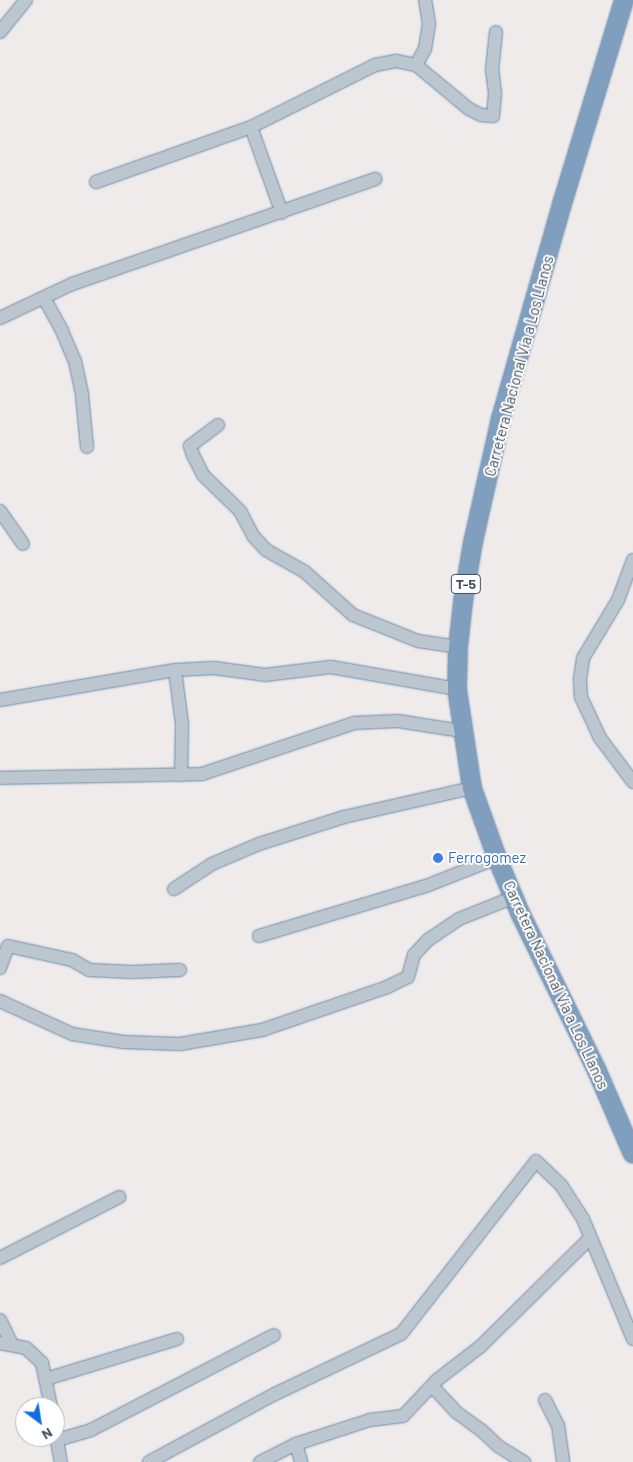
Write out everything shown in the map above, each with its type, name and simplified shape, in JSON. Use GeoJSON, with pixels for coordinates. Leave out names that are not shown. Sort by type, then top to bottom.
{"type":"FeatureCollection","features":[{"type":"Feature","properties":{"kind":"highway","name":"Carretera Nacional Vía a Los Llanos"},"geometry":{"type":"LineString","coordinates":[[624,0],[565,194],[501,418],[473,542],[458,647],[457,689],[472,788],[497,858],[597,1071],[633,1154]]}},
{"type":"Feature","properties":{"kind":"street"},"geometry":{"type":"LineString","coordinates":[[0,32],[26,0]]}},
{"type":"Feature","properties":{"kind":"street"},"geometry":{"type":"LineString","coordinates":[[416,65],[425,49],[429,24],[424,0]]}},
{"type":"Feature","properties":{"kind":"street"},"geometry":{"type":"LineString","coordinates":[[96,182],[251,128],[375,65],[396,61],[416,65],[469,109],[481,115],[493,116],[495,92],[492,70],[496,32]]}},
{"type":"Feature","properties":{"kind":"street"},"geometry":{"type":"LineString","coordinates":[[251,128],[282,213]]}},
{"type":"Feature","properties":{"kind":"street"},"geometry":{"type":"LineString","coordinates":[[0,318],[72,284],[282,213],[375,179]]}},
{"type":"Feature","properties":{"kind":"street"},"geometry":{"type":"LineString","coordinates":[[44,298],[62,331],[75,361],[82,395],[87,447]]}},
{"type":"Feature","properties":{"kind":"street"},"geometry":{"type":"LineString","coordinates":[[218,425],[190,446],[193,455],[203,475],[240,512],[254,537],[266,550],[305,572],[353,615],[418,641],[458,647]]}},
{"type":"Feature","properties":{"kind":"street"},"geometry":{"type":"LineString","coordinates":[[0,511],[23,544]]}},
{"type":"Feature","properties":{"kind":"street"},"geometry":{"type":"LineString","coordinates":[[633,560],[618,600],[583,658],[580,679],[581,698],[600,738],[633,782]]}},
{"type":"Feature","properties":{"kind":"street"},"geometry":{"type":"LineString","coordinates":[[0,700],[175,670],[214,668],[265,675],[331,667],[457,689]]}},
{"type":"Feature","properties":{"kind":"street"},"geometry":{"type":"LineString","coordinates":[[175,670],[182,724],[180,775]]}},
{"type":"Feature","properties":{"kind":"street"},"geometry":{"type":"LineString","coordinates":[[0,778],[202,774],[354,723],[398,721],[462,731]]}},
{"type":"Feature","properties":{"kind":"street"},"geometry":{"type":"LineString","coordinates":[[174,889],[212,864],[259,844],[344,816],[472,788]]}},
{"type":"Feature","properties":{"kind":"street"},"geometry":{"type":"LineString","coordinates":[[259,936],[426,886],[497,858]]}},
{"type":"Feature","properties":{"kind":"street"},"geometry":{"type":"LineString","coordinates":[[0,1001],[72,1034],[123,1042],[180,1044],[262,1030],[385,988],[408,977],[414,955],[428,940],[459,919],[514,897]]}},
{"type":"Feature","properties":{"kind":"street"},"geometry":{"type":"LineString","coordinates":[[0,968],[8,946],[72,960],[89,970],[132,972],[180,970]]}},
{"type":"Feature","properties":{"kind":"street"},"geometry":{"type":"LineString","coordinates":[[149,1462],[275,1394],[400,1334],[536,1161],[562,1185],[583,1218],[633,1339]]}},
{"type":"Feature","properties":{"kind":"street"},"geometry":{"type":"LineString","coordinates":[[0,1258],[119,1197]]}},
{"type":"Feature","properties":{"kind":"street"},"geometry":{"type":"LineString","coordinates":[[260,1462],[296,1444],[370,1420],[403,1416],[432,1386],[482,1346],[590,1238]]}},
{"type":"Feature","properties":{"kind":"street"},"geometry":{"type":"LineString","coordinates":[[0,1320],[6,1344],[26,1348],[42,1364],[49,1397]]}},
{"type":"Feature","properties":{"kind":"street"},"geometry":{"type":"LineString","coordinates":[[65,1434],[91,1430],[274,1335]]}},
{"type":"Feature","properties":{"kind":"street"},"geometry":{"type":"LineString","coordinates":[[46,1379],[177,1339]]}},
{"type":"Feature","properties":{"kind":"street"},"geometry":{"type":"LineString","coordinates":[[432,1386],[456,1412],[481,1430],[498,1446],[524,1462]]}},
{"type":"Feature","properties":{"kind":"street"},"geometry":{"type":"LineString","coordinates":[[545,1400],[558,1425],[562,1462]]}},
{"type":"Feature","properties":{"kind":"street"},"geometry":{"type":"LineString","coordinates":[[296,1444],[301,1462]]}},
{"type":"Feature","properties":{"kind":"street"},"geometry":{"type":"LineString","coordinates":[[58,1447],[61,1462]]}},
{"type":"Feature","properties":{"kind":"place","name":"Ferrogomez"},"geometry":{"type":"Point","coordinates":[438,858]}}]}
